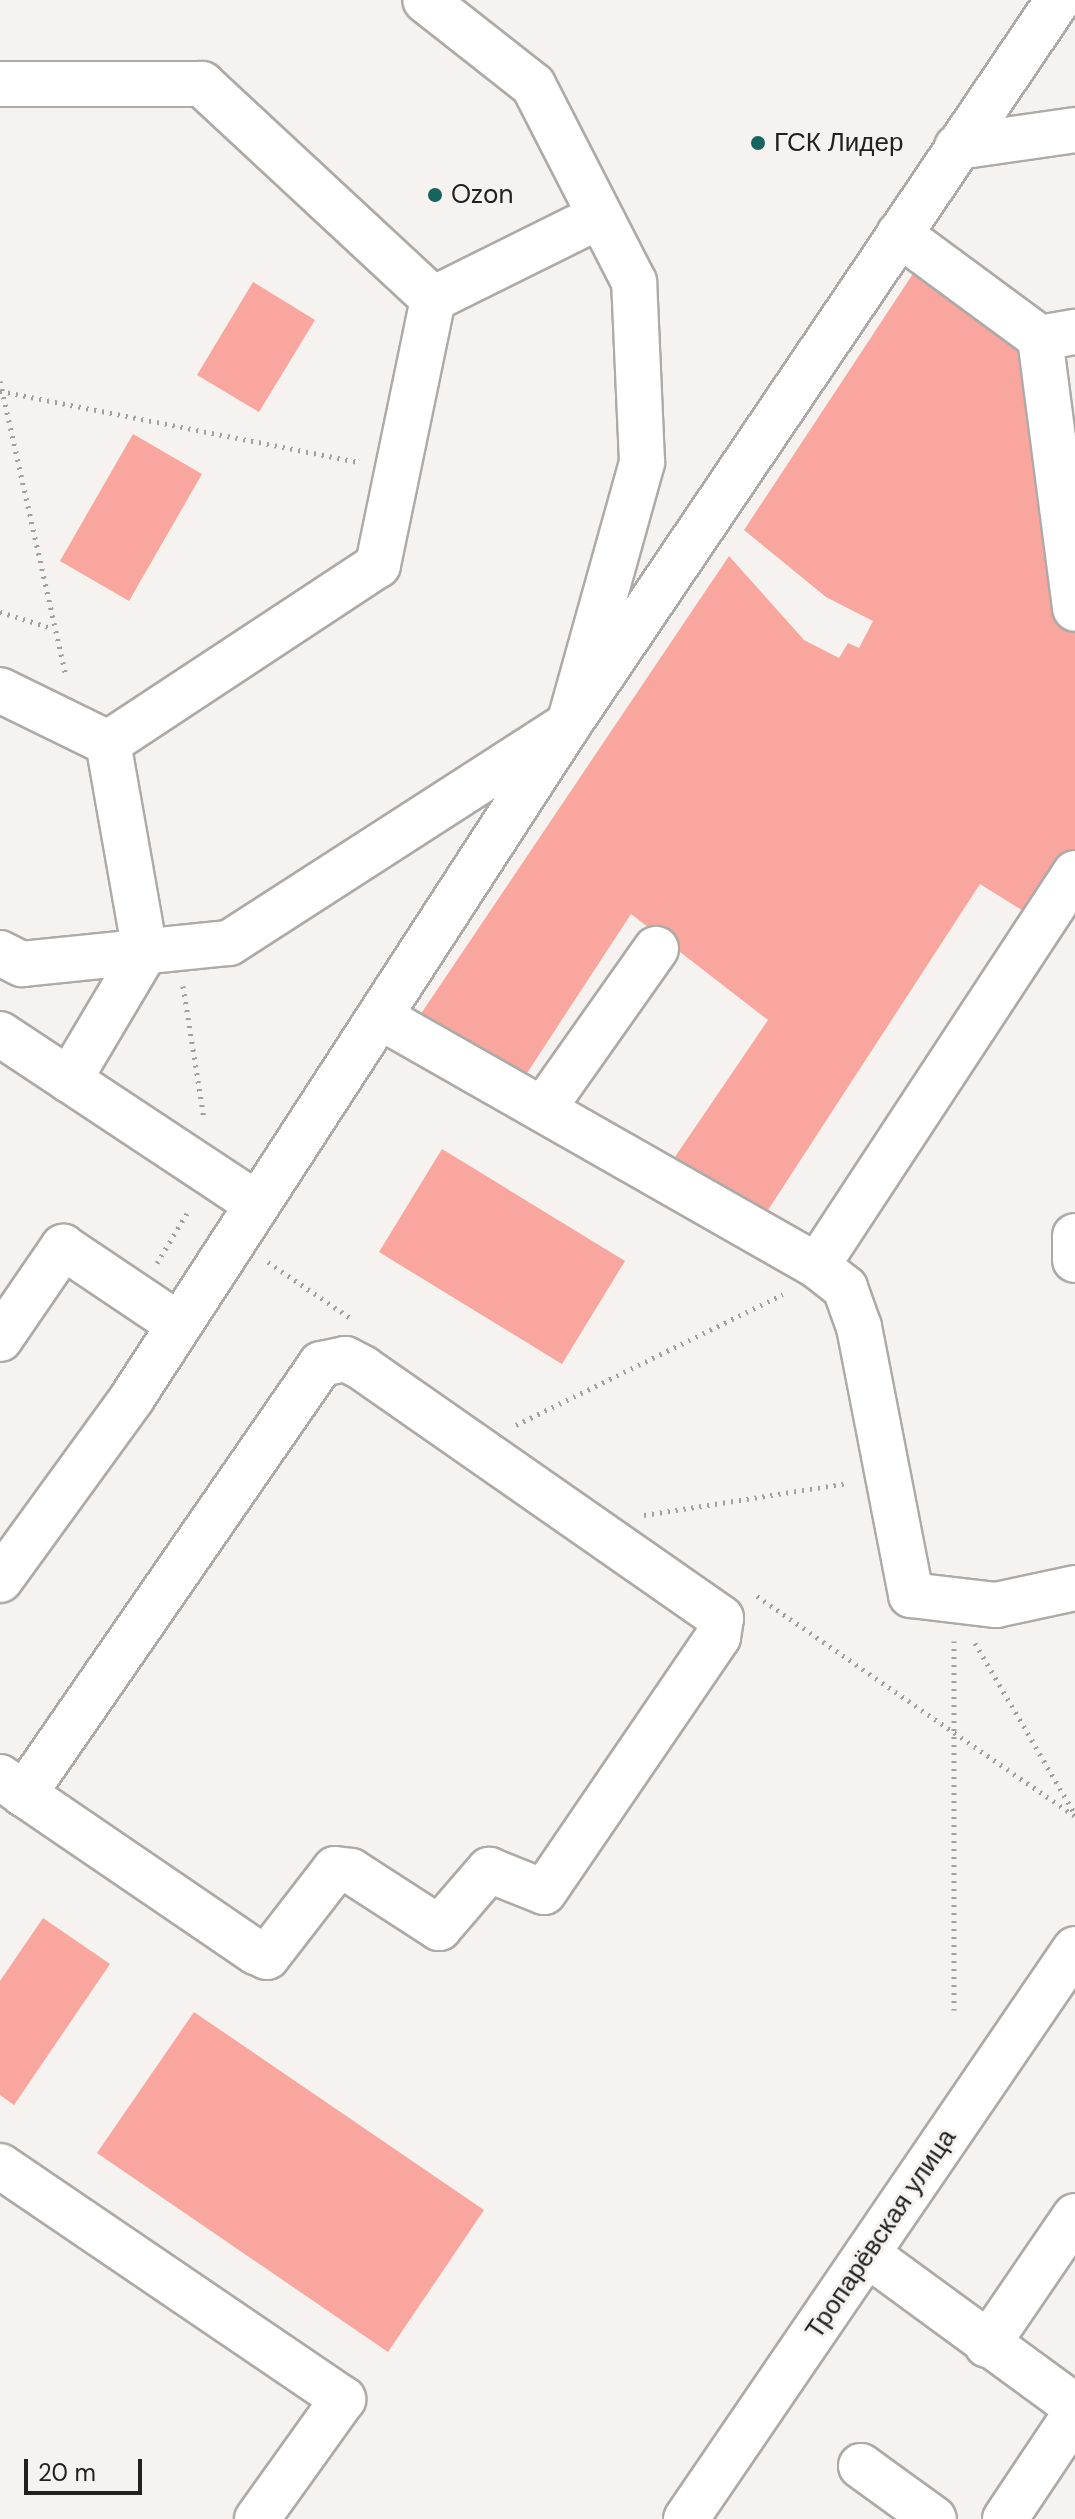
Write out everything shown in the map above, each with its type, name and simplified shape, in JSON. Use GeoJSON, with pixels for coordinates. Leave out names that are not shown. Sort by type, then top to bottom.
{"type":"FeatureCollection","features":[{"type":"Feature","properties":{"kind":"street"},"geometry":{"type":"LineString","coordinates":[[0,953],[22,964],[229,943],[569,724],[642,462],[634,282],[533,85],[425,0]]}},
{"type":"Feature","properties":{"kind":"street"},"geometry":{"type":"LineString","coordinates":[[0,1580],[179,1325],[254,1202],[380,1017],[569,724],[1058,0]]}},
{"type":"Feature","properties":{"kind":"street"},"geometry":{"type":"LineString","coordinates":[[0,84],[202,84],[433,299]]}},
{"type":"Feature","properties":{"kind":"street"},"geometry":{"type":"LineString","coordinates":[[957,147],[1075,130]]}},
{"type":"Feature","properties":{"kind":"street"},"geometry":{"type":"LineString","coordinates":[[433,299],[600,216]]}},
{"type":"Feature","properties":{"kind":"street"},"geometry":{"type":"LineString","coordinates":[[899,234],[1057,335],[1075,609]]}},
{"type":"Feature","properties":{"kind":"street"},"geometry":{"type":"LineString","coordinates":[[96,738],[378,565],[433,299]]}},
{"type":"Feature","properties":{"kind":"street"},"geometry":{"type":"LineString","coordinates":[[0,690],[96,738],[161,950]]}},
{"type":"Feature","properties":{"kind":"street"},"geometry":{"type":"LineString","coordinates":[[817,1266],[1075,873]]}},
{"type":"Feature","properties":{"kind":"street"},"geometry":{"type":"LineString","coordinates":[[543,1109],[656,949]]}},
{"type":"Feature","properties":{"kind":"street"},"geometry":{"type":"LineString","coordinates":[[69,1080],[161,950]]}},
{"type":"Feature","properties":{"kind":"street"},"geometry":{"type":"LineString","coordinates":[[380,1017],[817,1266],[845,1288],[859,1327],[911,1595],[953,1604],[996,1605],[1075,1588]]}},
{"type":"Feature","properties":{"kind":"street"},"geometry":{"type":"LineString","coordinates":[[0,1034],[254,1202]]}},
{"type":"Feature","properties":{"kind":"street"},"geometry":{"type":"LineString","coordinates":[[1075,1236],[1075,1260]]}},
{"type":"Feature","properties":{"kind":"street"},"geometry":{"type":"LineString","coordinates":[[0,1339],[63,1247],[179,1325]]}},
{"type":"Feature","properties":{"kind":"street"},"geometry":{"type":"LineString","coordinates":[[345,1359],[363,1368],[721,1618],[718,1637],[544,1892],[489,1870],[439,1928],[351,1871],[335,1869],[267,1957],[12,1786],[321,1364],[345,1359]]}},
{"type":"Feature","properties":{"kind":"street","name":"Тропарёвская улица"},"geometry":{"type":"LineString","coordinates":[[686,2519],[1075,1949]]}},
{"type":"Feature","properties":{"kind":"street"},"geometry":{"type":"LineString","coordinates":[[0,2166],[343,2399],[257,2519]]}},
{"type":"Feature","properties":{"kind":"street"},"geometry":{"type":"LineString","coordinates":[[987,2345],[1075,2216]]}},
{"type":"Feature","properties":{"kind":"street"},"geometry":{"type":"LineString","coordinates":[[867,2254],[987,2345],[1075,2406]]}},
{"type":"Feature","properties":{"kind":"street"},"geometry":{"type":"LineString","coordinates":[[1005,2519],[1075,2414]]}},
{"type":"Feature","properties":{"kind":"street"},"geometry":{"type":"LineString","coordinates":[[861,2466],[934,2519]]}},
{"type":"Feature","properties":{"kind":"path"},"geometry":{"type":"LineString","coordinates":[[0,381],[52,628],[96,738]]}},
{"type":"Feature","properties":{"kind":"path"},"geometry":{"type":"LineString","coordinates":[[2,392],[397,470]]}},
{"type":"Feature","properties":{"kind":"path"},"geometry":{"type":"LineString","coordinates":[[0,612],[52,628]]}},
{"type":"Feature","properties":{"kind":"path"},"geometry":{"type":"LineString","coordinates":[[161,950],[212,1173]]}},
{"type":"Feature","properties":{"kind":"path"},"geometry":{"type":"LineString","coordinates":[[511,1428],[773,1302],[817,1266]]}},
{"type":"Feature","properties":{"kind":"path"},"geometry":{"type":"LineString","coordinates":[[639,1516],[888,1476]]}},
{"type":"Feature","properties":{"kind":"path"},"geometry":{"type":"LineString","coordinates":[[953,1604],[1075,1814]]}},
{"type":"Feature","properties":{"kind":"path"},"geometry":{"type":"LineString","coordinates":[[953,1604],[959,1734],[954,2010]]}},
{"type":"Feature","properties":{"kind":"shaded area"},"geometry":{"type":"Polygon","coordinates":[[[926,254],[1040,338],[1075,609],[1075,873],[1041,922],[980,884],[757,1227],[662,1176],[768,1020],[631,914],[514,1093],[408,1033],[729,556],[804,640],[839,658],[848,643],[859,648],[873,621],[826,597],[744,530],[926,254]]]}},
{"type":"Feature","properties":{"kind":"shaded area"},"geometry":{"type":"Polygon","coordinates":[[[253,282],[315,320],[259,412],[197,375],[253,282]]]}},
{"type":"Feature","properties":{"kind":"shaded area"},"geometry":{"type":"Polygon","coordinates":[[[133,434],[202,474],[129,601],[60,561],[133,434]]]}},
{"type":"Feature","properties":{"kind":"shaded area"},"geometry":{"type":"Polygon","coordinates":[[[442,1149],[625,1261],[562,1364],[379,1252],[442,1149]]]}},
{"type":"Feature","properties":{"kind":"shaded area"},"geometry":{"type":"Polygon","coordinates":[[[43,1918],[110,1964],[14,2105],[0,2095],[0,1981],[43,1918]]]}},
{"type":"Feature","properties":{"kind":"shaded area"},"geometry":{"type":"Polygon","coordinates":[[[194,2012],[484,2210],[388,2352],[97,2153],[194,2012]]]}},
{"type":"Feature","properties":{"kind":"place","name":"ГСК Лидер"},"geometry":{"type":"Point","coordinates":[758,143]}},
{"type":"Feature","properties":{"kind":"place","name":"Ozon"},"geometry":{"type":"Point","coordinates":[435,195]}}]}
